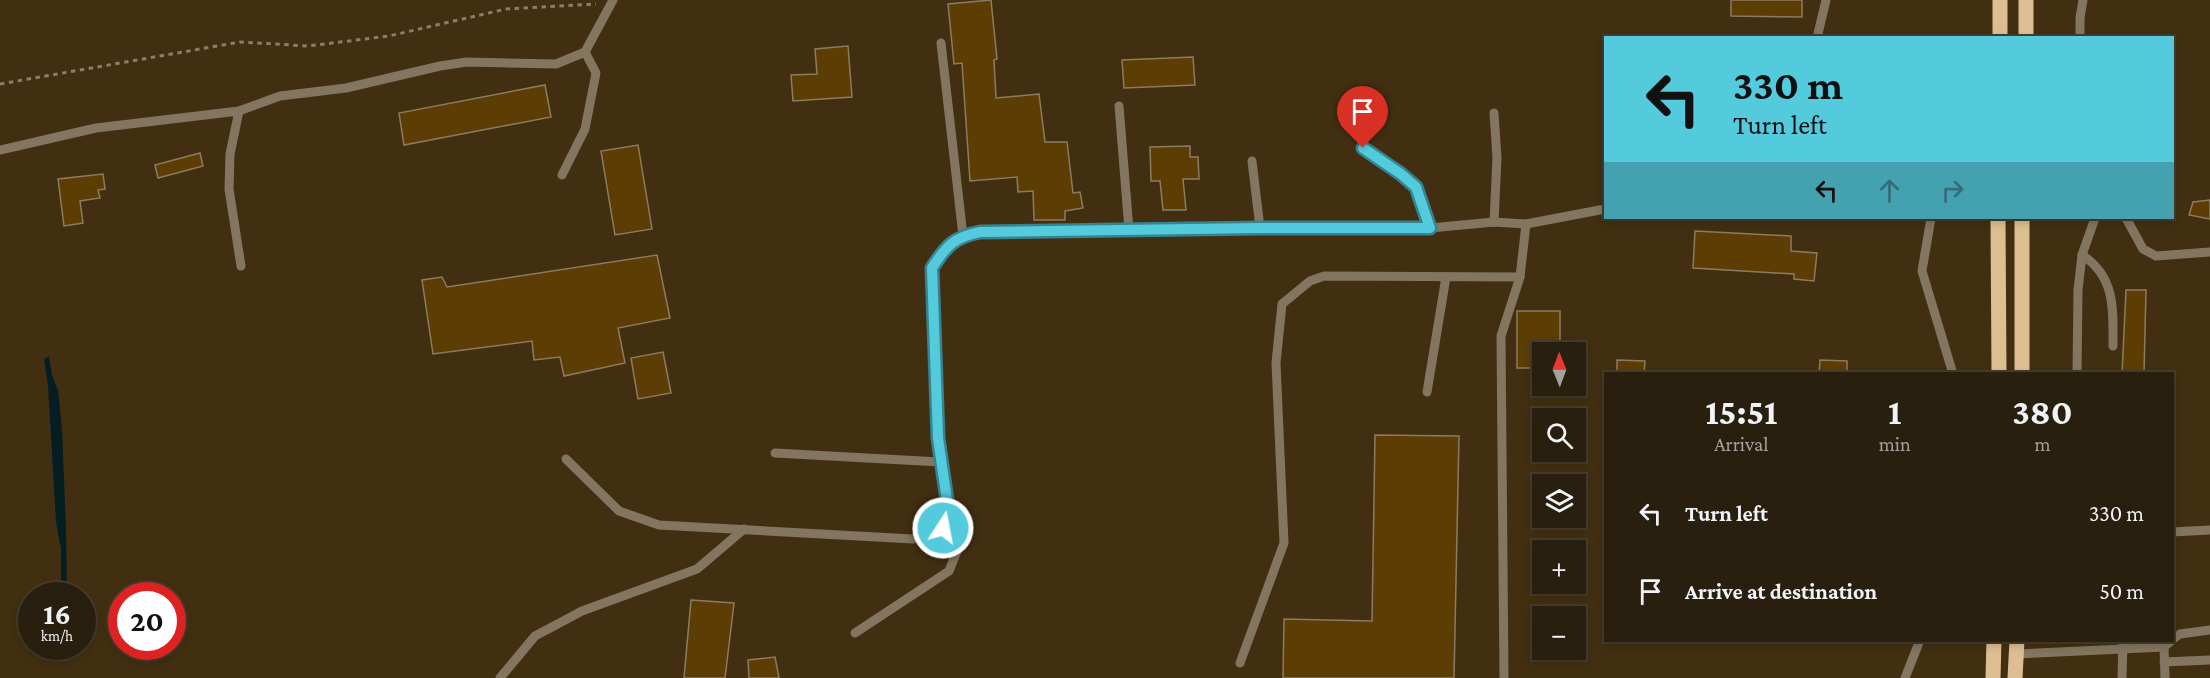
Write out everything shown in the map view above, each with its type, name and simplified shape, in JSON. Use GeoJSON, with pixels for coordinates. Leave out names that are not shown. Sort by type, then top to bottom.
{"type":"FeatureCollection","features":[{"type":"Feature","properties":{"kind":"main road"},"geometry":{"type":"LineString","coordinates":[[2000,0],[2000,36]]}},
{"type":"Feature","properties":{"kind":"main road"},"geometry":{"type":"LineString","coordinates":[[2026,0],[2026,36]]}},
{"type":"Feature","properties":{"kind":"main road"},"geometry":{"type":"LineString","coordinates":[[1998,219],[1999,372]]}},
{"type":"Feature","properties":{"kind":"main road"},"geometry":{"type":"LineString","coordinates":[[2022,219],[2022,372]]}},
{"type":"Feature","properties":{"kind":"main road"},"geometry":{"type":"LineString","coordinates":[[1993,678],[1994,642]]}},
{"type":"Feature","properties":{"kind":"main road"},"geometry":{"type":"LineString","coordinates":[[2016,678],[2017,647]]}},
{"type":"Feature","properties":{"kind":"lane"},"geometry":{"type":"LineString","coordinates":[[1817,36],[1826,0]]}},
{"type":"Feature","properties":{"kind":"lane"},"geometry":{"type":"LineString","coordinates":[[2080,36],[2083,0]]}},
{"type":"Feature","properties":{"kind":"lane"},"geometry":{"type":"LineString","coordinates":[[0,150],[96,128],[240,111],[280,96],[345,88],[440,66],[467,62],[556,64],[585,52],[612,2]]}},
{"type":"Feature","properties":{"kind":"lane"},"geometry":{"type":"LineString","coordinates":[[941,43],[963,236]]}},
{"type":"Feature","properties":{"kind":"lane"},"geometry":{"type":"LineString","coordinates":[[562,175],[585,129],[594,84],[596,73],[585,52]]}},
{"type":"Feature","properties":{"kind":"lane"},"geometry":{"type":"LineString","coordinates":[[1119,106],[1129,230]]}},
{"type":"Feature","properties":{"kind":"lane"},"geometry":{"type":"LineString","coordinates":[[240,111],[230,154],[229,189],[241,266]]}},
{"type":"Feature","properties":{"kind":"lane"},"geometry":{"type":"LineString","coordinates":[[1494,114],[1497,158],[1494,222]]}},
{"type":"Feature","properties":{"kind":"lane"},"geometry":{"type":"LineString","coordinates":[[1363,148],[1416,187],[1430,228]]}},
{"type":"Feature","properties":{"kind":"lane"},"geometry":{"type":"LineString","coordinates":[[1252,161],[1260,228]]}},
{"type":"Feature","properties":{"kind":"lane"},"geometry":{"type":"LineString","coordinates":[[855,633],[949,571],[957,551],[957,532],[949,514],[948,497],[940,462],[932,316],[932,268],[944,248],[963,236],[980,232],[1430,228],[1494,222],[1526,224],[1604,209]]}},
{"type":"Feature","properties":{"kind":"lane"},"geometry":{"type":"LineString","coordinates":[[1931,219],[1922,271],[1952,372]]}},
{"type":"Feature","properties":{"kind":"lane"},"geometry":{"type":"LineString","coordinates":[[2077,372],[2078,290],[2082,255],[2095,219]]}},
{"type":"Feature","properties":{"kind":"lane"},"geometry":{"type":"LineString","coordinates":[[2127,219],[2143,249],[2156,256],[2210,252]]}},
{"type":"Feature","properties":{"kind":"lane"},"geometry":{"type":"LineString","coordinates":[[1504,678],[1501,336],[1520,277],[1526,224]]}},
{"type":"Feature","properties":{"kind":"lane"},"geometry":{"type":"LineString","coordinates":[[2082,255],[2096,264],[2106,281],[2113,303],[2114,346]]}},
{"type":"Feature","properties":{"kind":"lane"},"geometry":{"type":"LineString","coordinates":[[1240,663],[1284,543],[1276,363],[1282,304],[1310,281],[1324,276],[1520,277]]}},
{"type":"Feature","properties":{"kind":"lane"},"geometry":{"type":"LineString","coordinates":[[1428,392],[1446,277]]}},
{"type":"Feature","properties":{"kind":"lane"},"geometry":{"type":"LineString","coordinates":[[775,453],[940,462]]}},
{"type":"Feature","properties":{"kind":"lane"},"geometry":{"type":"LineString","coordinates":[[566,459],[620,511],[659,525],[913,539],[932,535],[943,528],[949,514]]}},
{"type":"Feature","properties":{"kind":"lane"},"geometry":{"type":"LineString","coordinates":[[500,678],[535,636],[582,611],[697,569],[744,529]]}},
{"type":"Feature","properties":{"kind":"lane"},"geometry":{"type":"LineString","coordinates":[[2174,532],[2210,530]]}},
{"type":"Feature","properties":{"kind":"lane"},"geometry":{"type":"LineString","coordinates":[[2174,638],[2180,634],[2210,630]]}},
{"type":"Feature","properties":{"kind":"lane"},"geometry":{"type":"LineString","coordinates":[[1905,678],[1919,642]]}},
{"type":"Feature","properties":{"kind":"lane"},"geometry":{"type":"LineString","coordinates":[[2017,647],[2042,652],[2075,651],[2169,642],[2164,662],[2165,678]]}},
{"type":"Feature","properties":{"kind":"lane"},"geometry":{"type":"LineString","coordinates":[[2122,678],[2123,645]]}},
{"type":"Feature","properties":{"kind":"lane"},"geometry":{"type":"LineString","coordinates":[[2164,662],[2210,660]]}},
{"type":"Feature","properties":{"kind":"path"},"geometry":{"type":"LineString","coordinates":[[0,84],[240,42],[308,46],[389,36],[506,9],[612,2]]}},
{"type":"Feature","properties":{"kind":"shaded area"},"geometry":{"type":"Polygon","coordinates":[[[0,0],[2210,0],[2210,678],[0,678],[0,0]]]}},
{"type":"Feature","properties":{"kind":"water"},"geometry":{"type":"Polygon","coordinates":[[[49,356],[52,375],[58,390],[62,429],[67,582],[61,582],[61,549],[56,522],[48,385],[44,359],[49,356]]]}},
{"type":"Feature","properties":{"kind":"building"},"geometry":{"type":"Polygon","coordinates":[[[991,0],[997,59],[994,60],[996,98],[1039,94],[1045,142],[1067,142],[1073,193],[1080,192],[1083,208],[1065,211],[1065,220],[1034,220],[1033,191],[1018,192],[1017,177],[970,181],[962,63],[954,64],[948,4],[991,0]]]}},
{"type":"Feature","properties":{"kind":"building"},"geometry":{"type":"Polygon","coordinates":[[[1731,0],[1802,0],[1802,17],[1731,16],[1731,0]]]}},
{"type":"Feature","properties":{"kind":"building"},"geometry":{"type":"Polygon","coordinates":[[[848,46],[852,97],[793,101],[791,75],[817,74],[815,49],[848,46]]]}},
{"type":"Feature","properties":{"kind":"building"},"geometry":{"type":"Polygon","coordinates":[[[1193,57],[1195,85],[1124,88],[1122,60],[1193,57]]]}},
{"type":"Feature","properties":{"kind":"building"},"geometry":{"type":"Polygon","coordinates":[[[545,85],[551,117],[404,145],[399,113],[545,85]]]}},
{"type":"Feature","properties":{"kind":"building"},"geometry":{"type":"Polygon","coordinates":[[[638,145],[652,229],[615,235],[601,151],[638,145]]]}},
{"type":"Feature","properties":{"kind":"building"},"geometry":{"type":"Polygon","coordinates":[[[1190,146],[1190,157],[1198,157],[1199,179],[1183,179],[1186,210],[1163,210],[1160,181],[1151,181],[1150,147],[1190,146]]]}},
{"type":"Feature","properties":{"kind":"building"},"geometry":{"type":"Polygon","coordinates":[[[200,153],[203,166],[158,178],[155,165],[200,153]]]}},
{"type":"Feature","properties":{"kind":"building"},"geometry":{"type":"Polygon","coordinates":[[[103,174],[105,189],[98,190],[100,198],[80,201],[83,223],[64,226],[58,179],[103,174]]]}},
{"type":"Feature","properties":{"kind":"building"},"geometry":{"type":"Polygon","coordinates":[[[2210,200],[2210,219],[2189,215],[2193,202],[2210,200]]]}},
{"type":"Feature","properties":{"kind":"building"},"geometry":{"type":"Polygon","coordinates":[[[1695,231],[1791,236],[1791,251],[1817,253],[1814,281],[1794,279],[1794,274],[1693,268],[1695,231]]]}},
{"type":"Feature","properties":{"kind":"building"},"geometry":{"type":"Polygon","coordinates":[[[657,255],[670,318],[618,328],[625,363],[564,376],[560,357],[534,360],[532,341],[433,354],[422,280],[442,277],[447,287],[657,255]]]}},
{"type":"Feature","properties":{"kind":"building"},"geometry":{"type":"Polygon","coordinates":[[[2126,290],[2146,290],[2144,372],[2122,372],[2126,290]]]}},
{"type":"Feature","properties":{"kind":"building"},"geometry":{"type":"Polygon","coordinates":[[[1517,311],[1560,311],[1560,342],[1532,342],[1532,368],[1517,368],[1517,311]]]}},
{"type":"Feature","properties":{"kind":"building"},"geometry":{"type":"Polygon","coordinates":[[[663,352],[671,393],[638,399],[631,358],[663,352]]]}},
{"type":"Feature","properties":{"kind":"building"},"geometry":{"type":"Polygon","coordinates":[[[1617,360],[1645,361],[1644,372],[1617,372],[1617,360]]]}},
{"type":"Feature","properties":{"kind":"building"},"geometry":{"type":"Polygon","coordinates":[[[1820,360],[1847,361],[1847,372],[1819,372],[1820,360]]]}},
{"type":"Feature","properties":{"kind":"building"},"geometry":{"type":"Polygon","coordinates":[[[1375,435],[1459,436],[1454,678],[1283,678],[1284,619],[1372,621],[1375,435]]]}},
{"type":"Feature","properties":{"kind":"building"},"geometry":{"type":"Polygon","coordinates":[[[691,600],[734,603],[725,678],[684,678],[691,600]]]}},
{"type":"Feature","properties":{"kind":"building"},"geometry":{"type":"Polygon","coordinates":[[[775,657],[779,678],[749,678],[748,660],[775,657]]]}},
{"type":"Feature","properties":{"kind":"route"},"geometry":{"type":"LineString","coordinates":[[943,528],[949,514],[938,438],[932,268],[944,248],[963,236],[980,232],[1430,228],[1416,187],[1363,148]]}}]}
